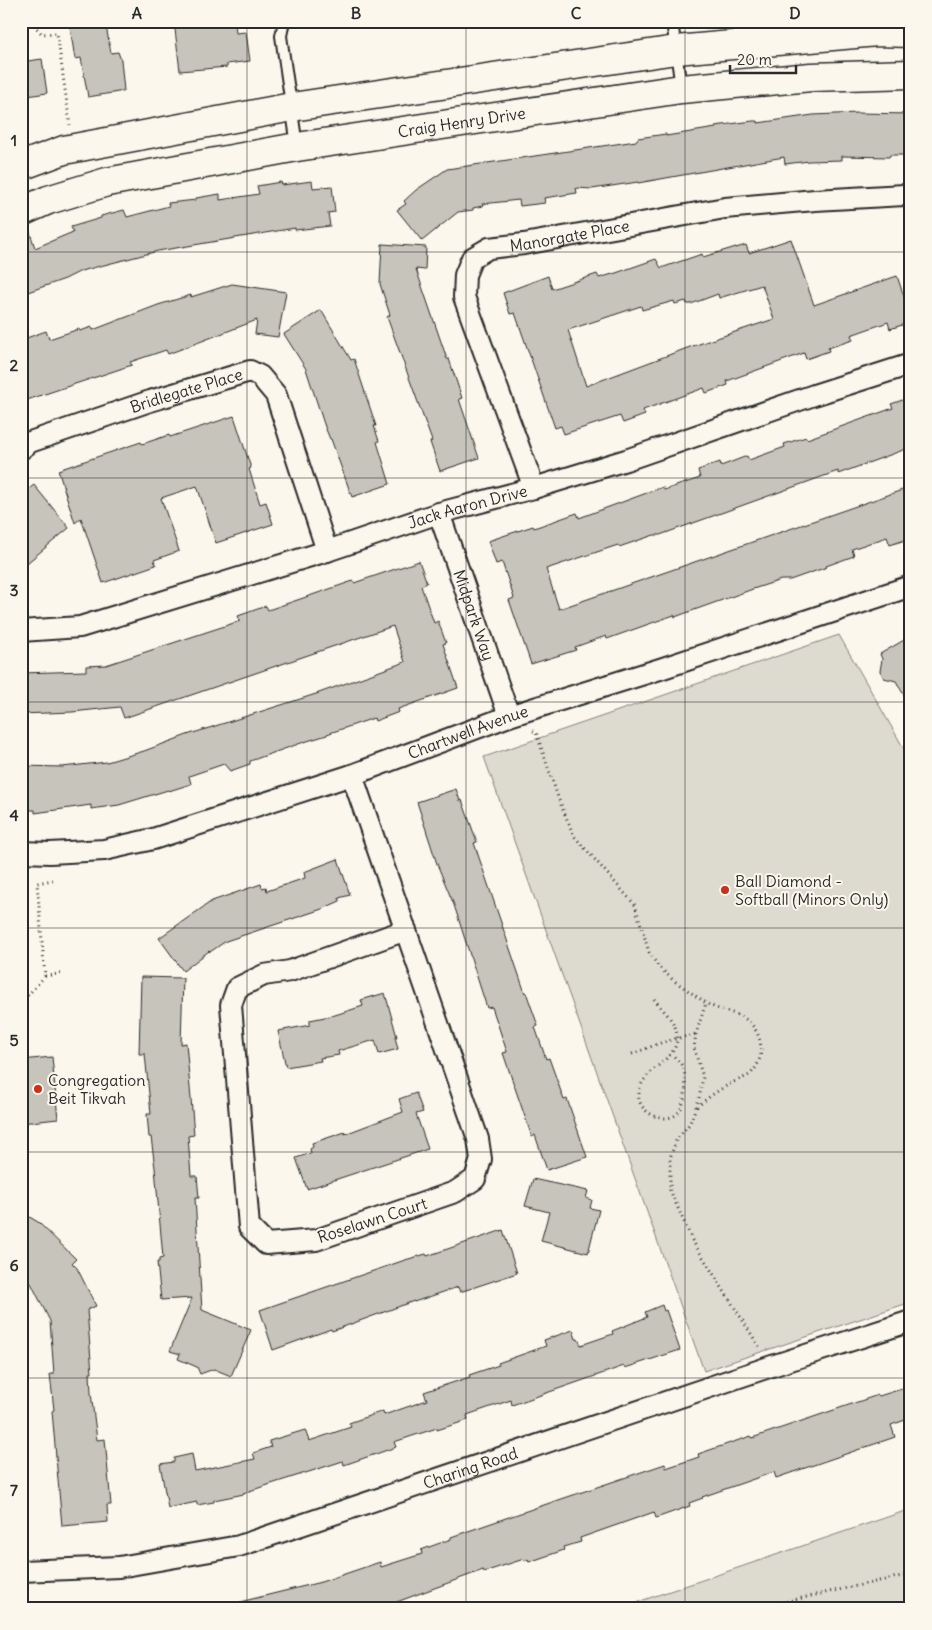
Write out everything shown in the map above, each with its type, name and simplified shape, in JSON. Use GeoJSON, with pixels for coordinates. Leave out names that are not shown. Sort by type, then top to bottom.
{"type":"FeatureCollection","features":[{"type":"Feature","properties":{"kind":"street"},"geometry":{"type":"LineString","coordinates":[[21,166],[64,150],[292,107],[676,50],[876,32],[911,33]]}},
{"type":"Feature","properties":{"kind":"street","name":"Craig Henry Drive"},"geometry":{"type":"LineString","coordinates":[[21,212],[48,200],[108,182],[297,147],[681,89],[811,77],[911,74]]}},
{"type":"Feature","properties":{"kind":"street","name":"Manorgate Place"},"geometry":{"type":"LineString","coordinates":[[534,488],[464,297],[465,275],[472,258],[489,248],[524,244],[724,208],[815,200],[911,196]]}},
{"type":"Feature","properties":{"kind":"street","name":"Jack Aaron Drive"},"geometry":{"type":"LineString","coordinates":[[21,631],[80,627],[327,551],[439,514],[626,460],[911,364]]}},
{"type":"Feature","properties":{"kind":"street","name":"Bridlegate Place"},"geometry":{"type":"LineString","coordinates":[[21,449],[30,442],[150,401],[250,371],[260,376],[276,394],[327,551]]}},
{"type":"Feature","properties":{"kind":"street","name":"Midpark Way"},"geometry":{"type":"LineString","coordinates":[[439,514],[509,716]]}},
{"type":"Feature","properties":{"kind":"street","name":"Chartwell Avenue"},"geometry":{"type":"LineString","coordinates":[[21,852],[50,853],[104,850],[153,840],[352,776],[509,716],[660,669],[911,586]]}},
{"type":"Feature","properties":{"kind":"street","name":"Roselawn Court"},"geometry":{"type":"LineString","coordinates":[[352,776],[406,930],[478,1139],[481,1159],[475,1179],[455,1192],[316,1240],[266,1244],[249,1227],[231,1005],[237,988],[264,975],[290,971],[406,930]]}},
{"type":"Feature","properties":{"kind":"street","name":"Charing Road"},"geometry":{"type":"LineString","coordinates":[[21,1571],[119,1567],[239,1546],[911,1321]]}},
{"type":"Feature","properties":{"kind":"lane"},"geometry":{"type":"LineString","coordinates":[[284,21],[281,36],[297,147]]}},
{"type":"Feature","properties":{"kind":"lane"},"geometry":{"type":"LineString","coordinates":[[672,21],[681,89]]}},
{"type":"Feature","properties":{"kind":"path"},"geometry":{"type":"LineString","coordinates":[[30,21],[42,34],[57,33],[71,128]]}},
{"type":"Feature","properties":{"kind":"path"},"geometry":{"type":"LineString","coordinates":[[509,716],[536,732],[559,800],[574,836],[635,905],[649,952],[658,966],[673,980],[715,1009],[747,1020],[757,1030],[762,1044],[758,1062],[749,1074],[726,1086],[696,1108]]}},
{"type":"Feature","properties":{"kind":"path"},"geometry":{"type":"LineString","coordinates":[[45,976],[38,883],[53,880]]}},
{"type":"Feature","properties":{"kind":"path"},"geometry":{"type":"LineString","coordinates":[[21,1003],[45,976],[64,973]]}},
{"type":"Feature","properties":{"kind":"path"},"geometry":{"type":"LineString","coordinates":[[654,999],[674,1025],[678,1038],[672,1054],[645,1078],[638,1097],[642,1107],[650,1114],[664,1118],[674,1116],[682,1107],[686,1087],[682,1066],[672,1054]]}},
{"type":"Feature","properties":{"kind":"path"},"geometry":{"type":"LineString","coordinates":[[706,1003],[696,1034],[694,1048],[703,1078],[700,1099],[690,1123],[676,1141],[670,1158],[670,1190],[692,1240],[772,1366]]}},
{"type":"Feature","properties":{"kind":"path"},"geometry":{"type":"LineString","coordinates":[[632,1054],[663,1042],[696,1034]]}},
{"type":"Feature","properties":{"kind":"path"},"geometry":{"type":"LineString","coordinates":[[752,1609],[911,1574]]}},
{"type":"Feature","properties":{"kind":"shaded area"},"geometry":{"type":"Polygon","coordinates":[[[839,635],[911,761],[911,1302],[704,1371],[484,757],[839,635]]]}},
{"type":"Feature","properties":{"kind":"shaded area"},"geometry":{"type":"Polygon","coordinates":[[[911,1509],[911,1609],[617,1609],[911,1509]]]}},
{"type":"Feature","properties":{"kind":"building"},"geometry":{"type":"Polygon","coordinates":[[[69,21],[105,21],[111,53],[118,52],[121,60],[124,91],[88,97],[81,58],[75,59],[69,21]]]}},
{"type":"Feature","properties":{"kind":"building"},"geometry":{"type":"Polygon","coordinates":[[[174,21],[235,21],[236,33],[246,32],[250,61],[227,64],[227,67],[180,71],[174,21]]]}},
{"type":"Feature","properties":{"kind":"building"},"geometry":{"type":"Polygon","coordinates":[[[42,59],[47,93],[21,97],[21,62],[42,59]]]}},
{"type":"Feature","properties":{"kind":"building"},"geometry":{"type":"Polygon","coordinates":[[[858,113],[911,114],[911,155],[890,155],[889,157],[842,156],[842,160],[785,164],[784,157],[638,183],[592,189],[576,188],[577,193],[544,198],[545,203],[520,206],[519,200],[482,204],[483,206],[473,208],[473,210],[458,212],[422,241],[397,210],[406,204],[404,201],[416,190],[447,169],[636,141],[638,138],[666,134],[666,136],[716,128],[715,126],[753,121],[758,121],[758,123],[813,115],[858,113]]]}},
{"type":"Feature","properties":{"kind":"building"},"geometry":{"type":"Polygon","coordinates":[[[312,181],[313,188],[332,186],[335,212],[328,213],[330,226],[295,230],[295,228],[158,251],[81,271],[65,279],[25,293],[21,281],[21,227],[28,226],[35,248],[73,232],[71,227],[124,210],[127,217],[169,206],[168,203],[196,200],[196,198],[220,194],[220,200],[259,194],[257,186],[281,182],[282,185],[312,181]]]}},
{"type":"Feature","properties":{"kind":"building"},"geometry":{"type":"Polygon","coordinates":[[[791,239],[814,305],[897,276],[911,322],[890,329],[888,322],[851,335],[853,340],[828,348],[829,351],[806,359],[804,353],[727,381],[728,385],[706,393],[704,388],[643,410],[645,415],[623,423],[620,416],[564,434],[561,426],[555,428],[515,313],[510,314],[503,293],[548,276],[552,289],[597,274],[599,278],[656,259],[661,268],[702,254],[703,257],[746,245],[749,253],[791,239]],[[762,285],[719,298],[718,294],[691,304],[687,304],[686,301],[675,304],[674,301],[642,310],[641,306],[568,330],[586,386],[690,347],[774,319],[762,285]]]}},
{"type":"Feature","properties":{"kind":"building"},"geometry":{"type":"Polygon","coordinates":[[[382,244],[426,247],[425,270],[416,269],[462,398],[459,399],[479,458],[440,471],[430,442],[432,441],[387,317],[390,315],[380,284],[382,244]]]}},
{"type":"Feature","properties":{"kind":"building"},"geometry":{"type":"Polygon","coordinates":[[[232,284],[286,292],[278,337],[255,334],[257,320],[168,354],[166,350],[130,362],[132,365],[27,400],[21,384],[21,340],[46,331],[49,339],[79,329],[80,331],[92,327],[93,330],[158,305],[232,284]]]}},
{"type":"Feature","properties":{"kind":"building"},"geometry":{"type":"Polygon","coordinates":[[[321,310],[351,360],[354,359],[376,426],[374,426],[379,441],[377,442],[390,484],[352,497],[325,427],[306,369],[284,334],[321,310]]]}},
{"type":"Feature","properties":{"kind":"building"},"geometry":{"type":"Polygon","coordinates":[[[911,397],[911,451],[907,452],[906,449],[838,474],[838,471],[660,535],[654,535],[619,547],[618,545],[546,569],[559,609],[911,487],[911,538],[890,545],[887,537],[852,549],[854,556],[827,567],[790,580],[781,580],[753,589],[607,639],[606,636],[575,647],[576,650],[531,664],[509,600],[514,598],[502,562],[496,564],[488,541],[577,513],[579,518],[663,487],[664,490],[700,478],[698,470],[720,462],[721,466],[747,456],[749,460],[785,447],[784,444],[806,437],[807,439],[893,408],[891,404],[911,397]]]}},
{"type":"Feature","properties":{"kind":"building"},"geometry":{"type":"Polygon","coordinates":[[[234,416],[251,468],[249,469],[260,504],[266,502],[273,524],[216,543],[197,486],[161,498],[179,551],[154,560],[156,565],[103,583],[81,518],[75,523],[58,470],[141,442],[142,444],[169,435],[170,437],[234,416]]]}},
{"type":"Feature","properties":{"kind":"building"},"geometry":{"type":"Polygon","coordinates":[[[34,485],[69,528],[21,568],[21,495],[34,485]]]}},
{"type":"Feature","properties":{"kind":"building"},"geometry":{"type":"Polygon","coordinates":[[[419,561],[427,583],[421,586],[434,623],[438,621],[446,643],[443,644],[458,688],[398,709],[399,712],[375,721],[374,718],[327,734],[250,761],[250,764],[230,771],[224,764],[189,776],[191,784],[119,805],[91,809],[91,805],[35,813],[35,810],[22,810],[23,766],[62,767],[107,762],[316,694],[405,662],[393,626],[124,718],[120,707],[72,712],[21,714],[21,673],[86,671],[86,666],[106,665],[240,621],[238,616],[266,606],[268,610],[419,561]]]}},
{"type":"Feature","properties":{"kind":"building"},"geometry":{"type":"Polygon","coordinates":[[[911,636],[911,708],[896,681],[884,678],[880,671],[882,659],[880,654],[911,636]]]}},
{"type":"Feature","properties":{"kind":"building"},"geometry":{"type":"Polygon","coordinates":[[[456,789],[460,801],[462,800],[477,842],[474,843],[538,1026],[535,1027],[546,1059],[549,1058],[564,1100],[567,1099],[587,1157],[547,1170],[535,1135],[532,1137],[503,1053],[507,1052],[492,1007],[487,1008],[454,905],[437,864],[417,802],[456,789]]]}},
{"type":"Feature","properties":{"kind":"building"},"geometry":{"type":"Polygon","coordinates":[[[338,859],[350,895],[339,898],[340,901],[322,909],[226,941],[209,951],[183,971],[159,938],[212,901],[261,884],[262,888],[266,887],[267,891],[305,878],[304,872],[338,859]]]}},
{"type":"Feature","properties":{"kind":"building"},"geometry":{"type":"Polygon","coordinates":[[[141,977],[183,978],[181,1044],[186,1043],[194,1135],[188,1136],[191,1176],[197,1176],[199,1198],[195,1198],[202,1310],[251,1330],[231,1376],[214,1369],[200,1374],[197,1367],[178,1359],[180,1354],[170,1351],[192,1298],[161,1300],[157,1262],[163,1258],[155,1168],[147,1114],[151,1114],[145,1054],[139,1054],[141,977]]]}},
{"type":"Feature","properties":{"kind":"building"},"geometry":{"type":"Polygon","coordinates":[[[385,993],[397,1037],[395,1037],[398,1049],[379,1054],[375,1040],[338,1051],[339,1055],[320,1058],[321,1061],[286,1067],[278,1031],[310,1025],[310,1020],[335,1015],[363,1006],[361,1000],[385,993]]]}},
{"type":"Feature","properties":{"kind":"building","name":"Congregation Beit Tikvah"},"geometry":{"type":"Polygon","coordinates":[[[52,1057],[58,1119],[21,1123],[21,1060],[52,1057]]]}},
{"type":"Feature","properties":{"kind":"building"},"geometry":{"type":"Polygon","coordinates":[[[416,1093],[423,1112],[416,1114],[428,1149],[307,1189],[296,1158],[311,1153],[312,1143],[345,1132],[345,1134],[403,1112],[399,1099],[416,1093]]]}},
{"type":"Feature","properties":{"kind":"building"},"geometry":{"type":"Polygon","coordinates":[[[533,1179],[588,1191],[586,1198],[592,1200],[590,1208],[599,1210],[588,1253],[541,1241],[549,1212],[525,1206],[533,1179]]]}},
{"type":"Feature","properties":{"kind":"building"},"geometry":{"type":"Polygon","coordinates":[[[21,1212],[38,1222],[76,1259],[72,1263],[77,1268],[96,1306],[87,1310],[92,1373],[90,1373],[91,1393],[97,1440],[105,1439],[111,1505],[107,1505],[108,1522],[62,1526],[52,1411],[54,1410],[50,1374],[54,1374],[50,1321],[31,1283],[21,1273],[21,1212]]]}},
{"type":"Feature","properties":{"kind":"building"},"geometry":{"type":"Polygon","coordinates":[[[503,1230],[517,1273],[460,1292],[458,1287],[273,1350],[260,1310],[405,1260],[426,1254],[427,1256],[503,1230]]]}},
{"type":"Feature","properties":{"kind":"building"},"geometry":{"type":"Polygon","coordinates":[[[662,1305],[664,1311],[666,1310],[680,1350],[625,1368],[624,1366],[512,1405],[511,1400],[467,1415],[468,1420],[394,1442],[396,1447],[344,1465],[343,1461],[244,1494],[214,1500],[214,1502],[197,1505],[197,1502],[168,1508],[160,1464],[174,1462],[174,1458],[192,1454],[195,1471],[255,1459],[253,1453],[271,1447],[269,1441],[305,1430],[309,1441],[351,1427],[349,1423],[383,1411],[384,1415],[427,1400],[424,1392],[470,1377],[469,1375],[499,1365],[498,1363],[546,1346],[544,1340],[573,1330],[576,1339],[578,1339],[581,1345],[613,1334],[612,1331],[647,1317],[645,1312],[662,1305]]]}},
{"type":"Feature","properties":{"kind":"building"},"geometry":{"type":"Polygon","coordinates":[[[911,1386],[911,1418],[891,1425],[895,1437],[776,1478],[774,1472],[702,1497],[689,1503],[690,1506],[656,1518],[654,1512],[580,1538],[581,1542],[563,1547],[564,1550],[529,1562],[528,1559],[525,1561],[524,1559],[484,1572],[483,1570],[394,1603],[394,1605],[384,1609],[241,1609],[240,1602],[321,1582],[380,1562],[381,1567],[422,1554],[421,1550],[451,1539],[451,1537],[535,1508],[665,1464],[666,1468],[699,1457],[698,1454],[751,1436],[752,1438],[878,1395],[911,1386]]]}},
{"type":"Feature","properties":{"kind":"place","name":"Ball Diamond - Softball (Minors Only)"},"geometry":{"type":"Point","coordinates":[725,890]}},
{"type":"Feature","properties":{"kind":"place","name":"Congregation Beit Tikvah"},"geometry":{"type":"Point","coordinates":[38,1089]}}]}
